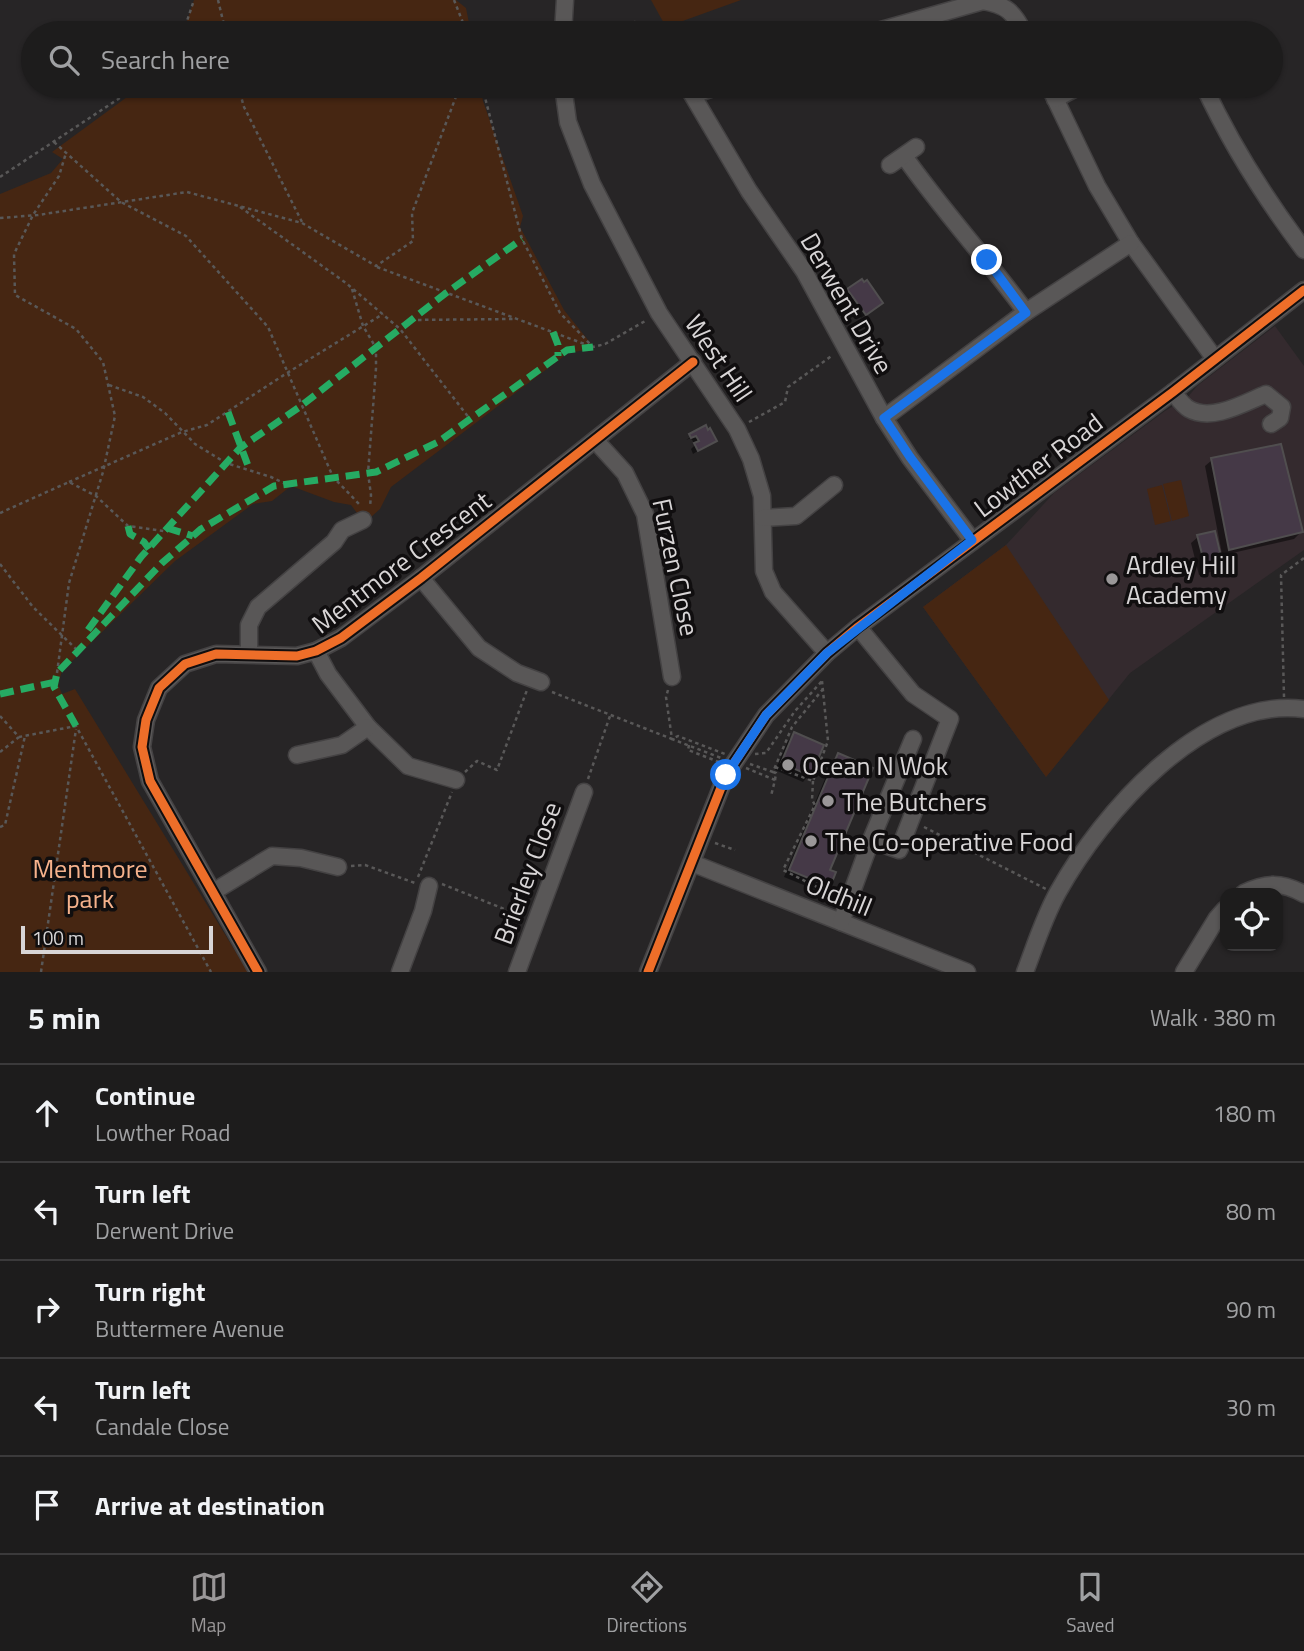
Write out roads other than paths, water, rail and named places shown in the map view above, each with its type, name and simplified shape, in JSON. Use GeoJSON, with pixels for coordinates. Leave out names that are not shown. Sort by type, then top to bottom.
{"type":"FeatureCollection","features":[{"type":"Feature","properties":{"kind":"street"},"geometry":{"type":"LineString","coordinates":[[564,21],[565,0]]}},
{"type":"Feature","properties":{"kind":"street"},"geometry":{"type":"LineString","coordinates":[[913,21],[983,1],[1004,2],[1018,21]]}},
{"type":"Feature","properties":{"kind":"street","name":"West Hill"},"geometry":{"type":"LineString","coordinates":[[565,98],[568,122],[592,184],[659,313],[737,429],[751,459],[762,496],[764,571],[774,592],[827,653]]}},
{"type":"Feature","properties":{"kind":"street","name":"Derwent Drive"},"geometry":{"type":"LineString","coordinates":[[694,98],[749,191],[804,271],[884,418],[972,540]]}},
{"type":"Feature","properties":{"kind":"street"},"geometry":{"type":"LineString","coordinates":[[1055,98],[1097,186],[1131,243],[1215,359]]}},
{"type":"Feature","properties":{"kind":"street"},"geometry":{"type":"LineString","coordinates":[[1209,98],[1225,132],[1258,187],[1304,250]]}},
{"type":"Feature","properties":{"kind":"street"},"geometry":{"type":"LineString","coordinates":[[890,165],[910,151],[933,197],[987,260],[1026,313]]}},
{"type":"Feature","properties":{"kind":"street"},"geometry":{"type":"LineString","coordinates":[[884,418],[1026,313],[1131,243]]}},
{"type":"Feature","properties":{"kind":"street","name":"Lowther Road"},"geometry":{"type":"LineString","coordinates":[[648,972],[726,775],[766,715],[827,653],[858,627],[1173,392],[1304,290]]}},
{"type":"Feature","properties":{"kind":"street","name":"Mentmore Crescent"},"geometry":{"type":"LineString","coordinates":[[258,972],[149,781],[142,747],[146,720],[159,688],[185,664],[216,654],[297,656],[316,651],[341,638],[421,578],[693,362]]}},
{"type":"Feature","properties":{"kind":"street"},"geometry":{"type":"LineString","coordinates":[[1173,392],[1191,411],[1202,413],[1222,411],[1266,394],[1282,407],[1280,418],[1271,424]]}},
{"type":"Feature","properties":{"kind":"street","name":"Furzen Close"},"geometry":{"type":"LineString","coordinates":[[595,440],[625,473],[645,514],[672,677]]}},
{"type":"Feature","properties":{"kind":"street"},"geometry":{"type":"LineString","coordinates":[[763,518],[796,516],[834,485]]}},
{"type":"Feature","properties":{"kind":"street"},"geometry":{"type":"LineString","coordinates":[[249,654],[249,625],[258,607],[334,542],[342,530],[363,520]]}},
{"type":"Feature","properties":{"kind":"street"},"geometry":{"type":"LineString","coordinates":[[421,578],[479,648],[517,673],[541,682]]}},
{"type":"Feature","properties":{"kind":"street"},"geometry":{"type":"LineString","coordinates":[[858,627],[913,694],[950,719],[899,850],[871,840]]}},
{"type":"Feature","properties":{"kind":"street"},"geometry":{"type":"LineString","coordinates":[[316,651],[328,674],[368,727],[408,766],[456,780]]}},
{"type":"Feature","properties":{"kind":"street"},"geometry":{"type":"LineString","coordinates":[[1025,972],[1057,894],[1095,836],[1136,787],[1194,740],[1244,714],[1286,707],[1304,709]]}},
{"type":"Feature","properties":{"kind":"street"},"geometry":{"type":"LineString","coordinates":[[297,755],[342,745],[368,727]]}},
{"type":"Feature","properties":{"kind":"street"},"geometry":{"type":"LineString","coordinates":[[841,922],[871,840],[914,739]]}},
{"type":"Feature","properties":{"kind":"street","name":"Brierley Close"},"geometry":{"type":"LineString","coordinates":[[517,972],[584,792]]}},
{"type":"Feature","properties":{"kind":"street"},"geometry":{"type":"LineString","coordinates":[[213,892],[272,856],[301,858],[338,867]]}},
{"type":"Feature","properties":{"kind":"street","name":"Oldhill"},"geometry":{"type":"LineString","coordinates":[[692,863],[967,972]]}},
{"type":"Feature","properties":{"kind":"street"},"geometry":{"type":"LineString","coordinates":[[1254,888],[1260,885],[1286,885],[1304,894]]}},
{"type":"Feature","properties":{"kind":"street"},"geometry":{"type":"LineString","coordinates":[[400,972],[423,911],[429,886]]}},
{"type":"Feature","properties":{"kind":"street"},"geometry":{"type":"LineString","coordinates":[[1184,972],[1220,915]]}},
{"type":"Feature","properties":{"kind":"place","name":"Ardley Hill Academy"},"geometry":{"type":"Point","coordinates":[1112,579]}},
{"type":"Feature","properties":{"kind":"place","name":"Ocean N Wok"},"geometry":{"type":"Point","coordinates":[788,765]}},
{"type":"Feature","properties":{"kind":"place","name":"The Butchers"},"geometry":{"type":"Point","coordinates":[828,801]}},
{"type":"Feature","properties":{"kind":"place","name":"The Co-operative Food"},"geometry":{"type":"Point","coordinates":[811,841]}},
{"type":"Feature","properties":{"kind":"park label","name":"Mentmore park"},"geometry":{"type":"Point","coordinates":[90,883]}}]}
